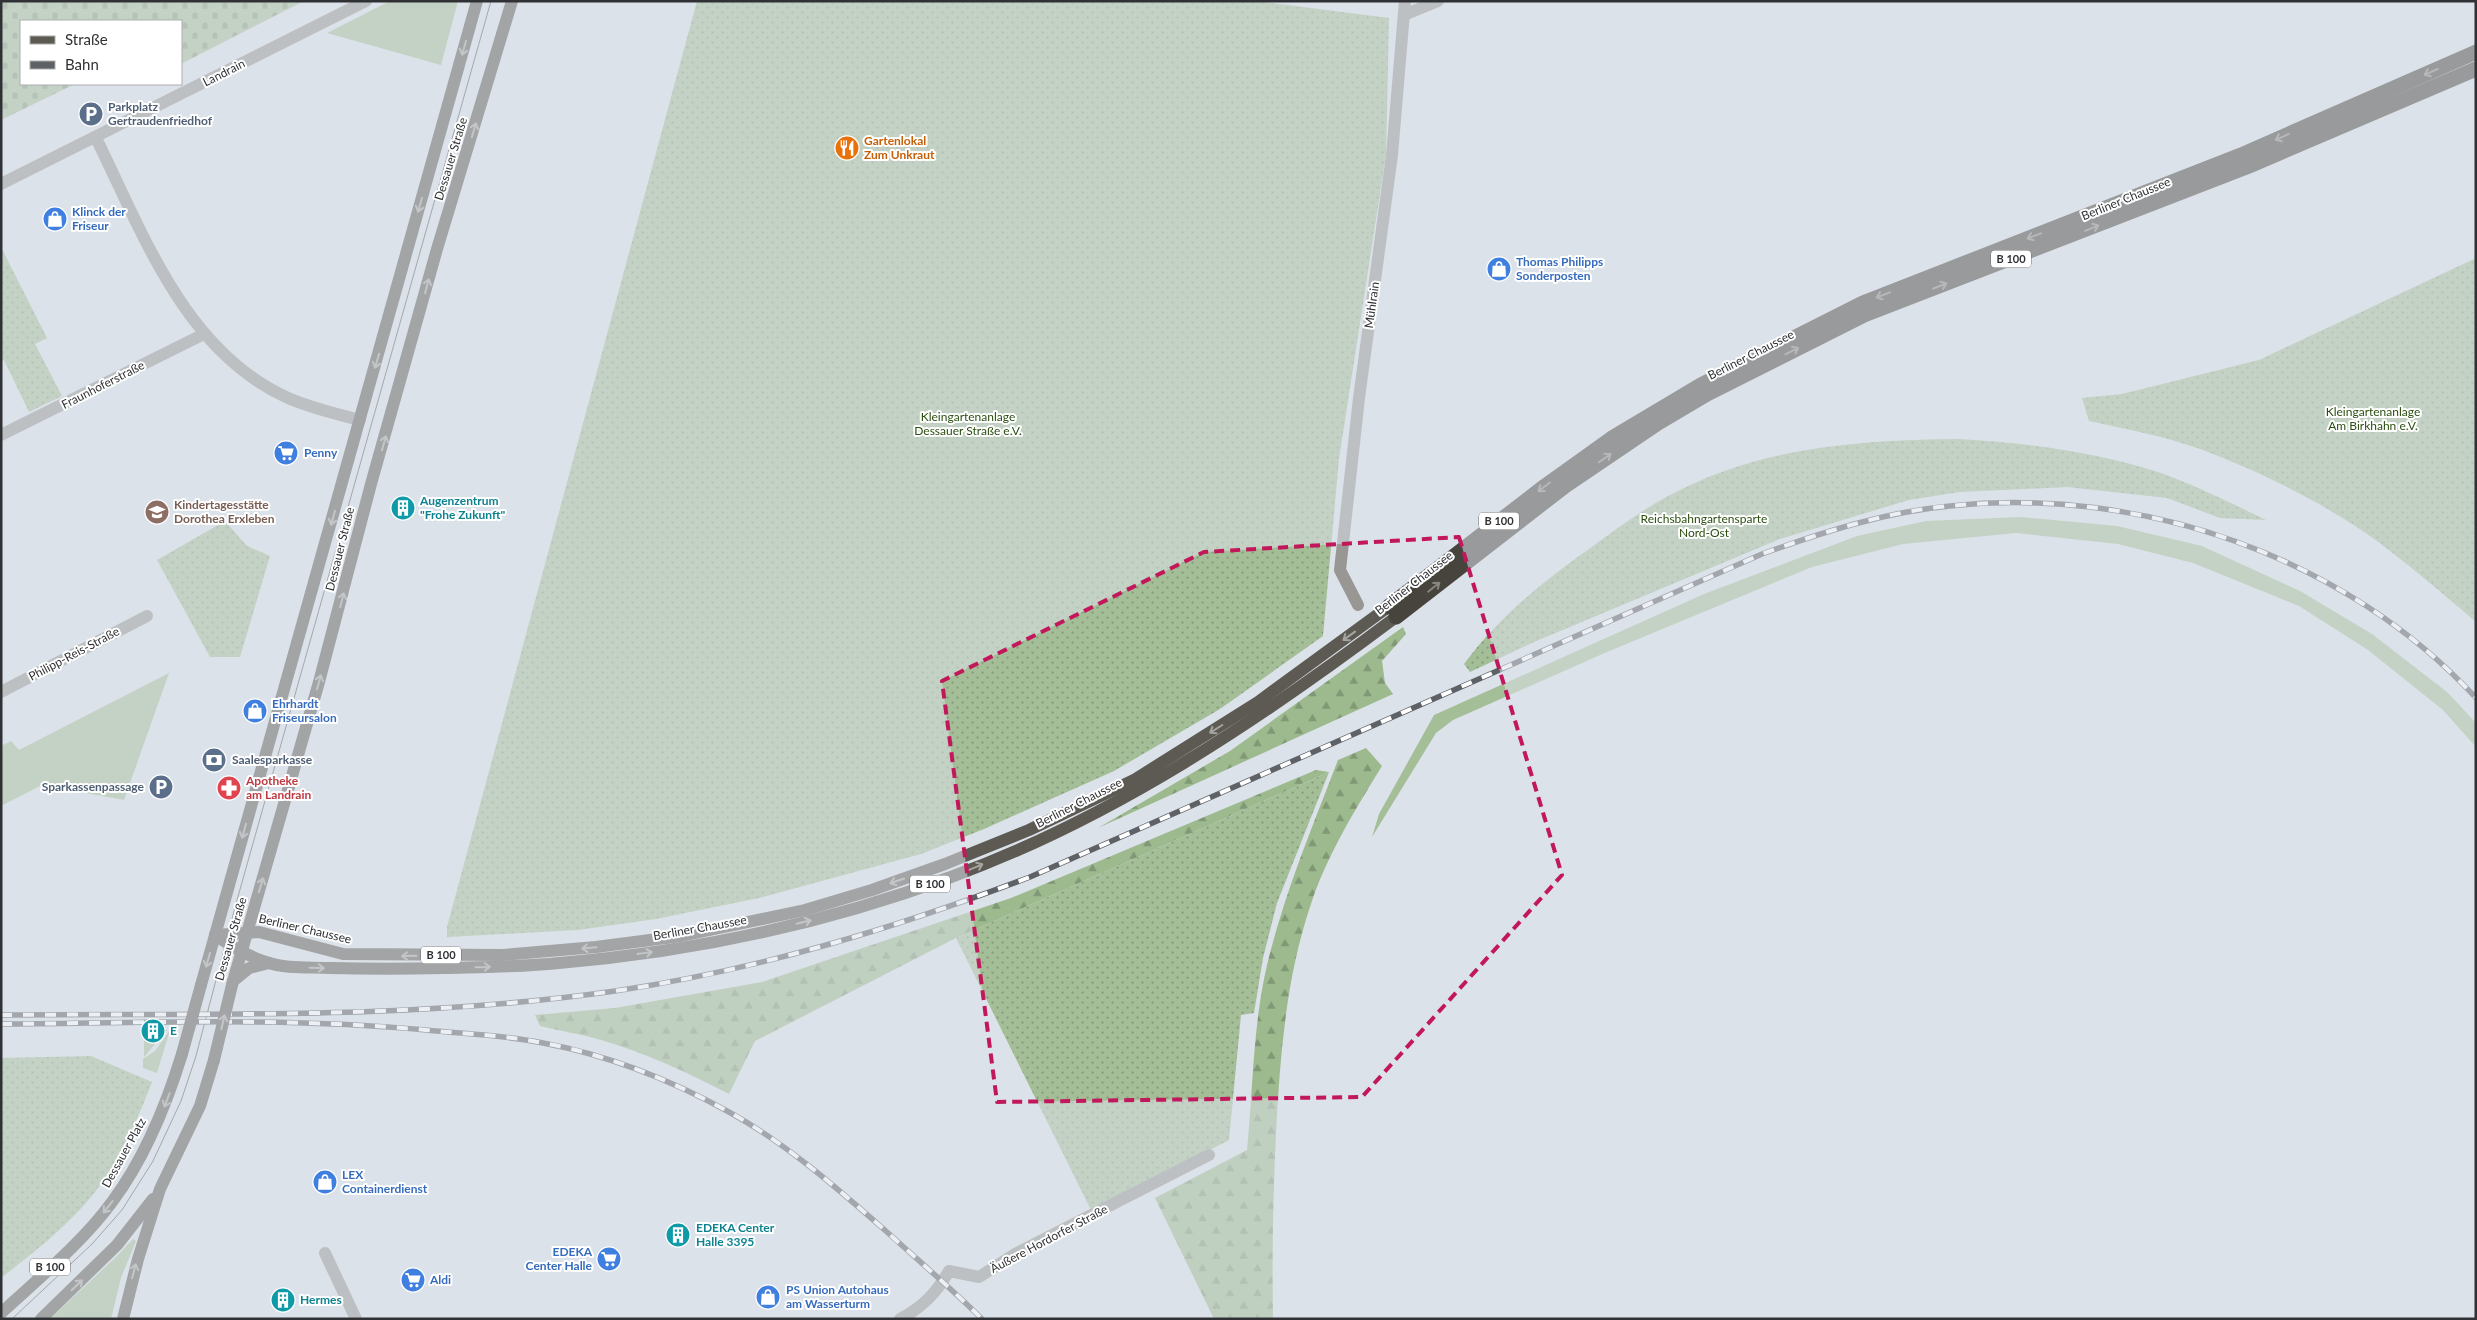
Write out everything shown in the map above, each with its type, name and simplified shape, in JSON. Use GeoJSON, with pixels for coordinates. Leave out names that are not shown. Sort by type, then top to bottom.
{"type":"FeatureCollection","features":[{"type":"Feature","properties":{"kind":"highway","name":"Berliner Chaussee"},"geometry":{"type":"LineString","coordinates":[[1392,612],[1545,486],[1612,438],[1701,385],[1863,303],[2241,155],[2476,52]]}},
{"type":"Feature","properties":{"kind":"highway","name":"Berliner Chaussee"},"geometry":{"type":"LineString","coordinates":[[1392,612],[1565,486],[1658,423],[1707,394],[1864,315],[2249,166],[2476,69]]}},
{"type":"Feature","properties":{"kind":"main road","name":"Dessauer Straße"},"geometry":{"type":"LineString","coordinates":[[182,1054],[477,1]]}},
{"type":"Feature","properties":{"kind":"main road","name":"Dessauer Straße"},"geometry":{"type":"LineString","coordinates":[[160,1189],[200,1106],[214,1060],[232,983],[314,700],[437,250],[512,1]]}},
{"type":"Feature","properties":{"kind":"main road","name":"Berliner Chaussee"},"geometry":{"type":"LineString","coordinates":[[215,935],[247,932],[278,936],[343,954],[381,956],[503,955],[596,947],[672,937],[805,910],[872,890],[945,864],[1029,830],[1134,780],[1258,702],[1392,612]]}},
{"type":"Feature","properties":{"kind":"main road","name":"Berliner Chaussee"},"geometry":{"type":"LineString","coordinates":[[215,935],[241,952],[269,964],[291,967],[400,969],[577,962],[694,946],[809,921],[951,877],[1026,846],[1137,790],[1232,734],[1392,612]]}},
{"type":"Feature","properties":{"kind":"main road"},"geometry":{"type":"LineString","coordinates":[[232,983],[249,968],[269,964]]}},
{"type":"Feature","properties":{"kind":"main road","name":"Dessauer Platz"},"geometry":{"type":"LineString","coordinates":[[1,1313],[7,1304],[86,1232],[122,1187],[159,1119],[182,1054]]}},
{"type":"Feature","properties":{"kind":"main road"},"geometry":{"type":"LineString","coordinates":[[123,1319],[138,1259],[160,1189]]}},
{"type":"Feature","properties":{"kind":"main road","name":"B 100"},"geometry":{"type":"LineString","coordinates":[[41,1319],[117,1245],[160,1189]]}},
{"type":"Feature","properties":{"kind":"street","name":"Landrain"},"geometry":{"type":"LineString","coordinates":[[1,184],[366,1]]}},
{"type":"Feature","properties":{"kind":"street","name":"Mühlrain"},"geometry":{"type":"LineString","coordinates":[[1358,605],[1340,570],[1359,398],[1392,155],[1405,1]]}},
{"type":"Feature","properties":{"kind":"street"},"geometry":{"type":"LineString","coordinates":[[1404,15],[1438,1]]}},
{"type":"Feature","properties":{"kind":"street"},"geometry":{"type":"LineString","coordinates":[[96,138],[156,259],[204,334],[229,360],[274,390],[307,405],[360,420]]}},
{"type":"Feature","properties":{"kind":"street","name":"Fraunhoferstraße"},"geometry":{"type":"LineString","coordinates":[[1,435],[204,334]]}},
{"type":"Feature","properties":{"kind":"street","name":"Philipp-Reis-Straße"},"geometry":{"type":"LineString","coordinates":[[1,692],[147,616]]}},
{"type":"Feature","properties":{"kind":"street","name":"Äußere Hordorfer Straße"},"geometry":{"type":"LineString","coordinates":[[900,1319],[916,1310],[932,1297],[950,1270],[979,1277],[1016,1254],[1209,1155]]}},
{"type":"Feature","properties":{"kind":"street"},"geometry":{"type":"LineString","coordinates":[[325,1253],[356,1319]]}},
{"type":"Feature","properties":{"kind":"highlighted area"},"geometry":{"type":"Polygon","coordinates":[[[1459,537],[1562,875],[1362,1097],[997,1102],[942,681],[1204,552],[1459,537]]]}},
{"type":"Feature","properties":{"kind":"green space"},"geometry":{"type":"Polygon","coordinates":[[[1,1],[304,1],[182,63],[182,20],[20,20],[20,85],[73,85],[1,120],[1,1]]]}},
{"type":"Feature","properties":{"kind":"green space"},"geometry":{"type":"Polygon","coordinates":[[[390,1],[458,1],[441,65],[327,33],[390,1]]]}},
{"type":"Feature","properties":{"kind":"green space","name":"Kleingartenanlage Dessauer Straße e.V."},"geometry":{"type":"Polygon","coordinates":[[[697,1],[1257,1],[1389,18],[1386,155],[1339,459],[1323,636],[1220,709],[1114,771],[984,829],[921,854],[759,898],[656,919],[578,930],[447,937],[447,927],[697,1]]]}},
{"type":"Feature","properties":{"kind":"green space"},"geometry":{"type":"Polygon","coordinates":[[[1,247],[47,338],[35,344],[62,396],[29,412],[4,360],[1,361],[1,247]]]}},
{"type":"Feature","properties":{"kind":"green space","name":"Kleingartenanlage Am Birkhahn e.V."},"geometry":{"type":"Polygon","coordinates":[[[2476,258],[2476,622],[2365,532],[2271,479],[2186,444],[2089,421],[2082,398],[2122,394],[2259,360],[2476,258]]]}},
{"type":"Feature","properties":{"kind":"green space","name":"Reichsbahngartensparte Nord-Ost"},"geometry":{"type":"Polygon","coordinates":[[[1959,439],[2059,449],[2134,465],[2158,472],[2213,494],[2266,520],[2220,518],[2167,498],[2067,487],[1960,492],[1909,500],[1780,539],[1534,642],[1470,672],[1464,664],[1506,616],[1554,574],[1635,516],[1684,488],[1716,474],[1784,454],[1819,448],[1889,441],[1959,439]]]}},
{"type":"Feature","properties":{"kind":"green space"},"geometry":{"type":"Polygon","coordinates":[[[2021,517],[2117,526],[2202,546],[2300,591],[2372,634],[2447,692],[2476,723],[2476,747],[2443,710],[2368,650],[2299,606],[2193,563],[2118,544],[2016,533],[1903,544],[1812,567],[1607,652],[1453,720],[1436,733],[1372,837],[1379,814],[1434,715],[1704,594],[1857,536],[1926,521],[2021,517]]]}},
{"type":"Feature","properties":{"kind":"green space"},"geometry":{"type":"Polygon","coordinates":[[[225,521],[247,546],[270,556],[240,657],[210,657],[157,560],[225,521]]]}},
{"type":"Feature","properties":{"kind":"green space"},"geometry":{"type":"Polygon","coordinates":[[[1403,627],[1406,634],[1382,661],[1385,683],[1393,694],[1098,828],[1230,751],[1403,627]]]}},
{"type":"Feature","properties":{"kind":"green space"},"geometry":{"type":"Polygon","coordinates":[[[169,673],[124,800],[42,785],[1,806],[1,746],[11,741],[19,750],[169,673]]]}},
{"type":"Feature","properties":{"kind":"green space"},"geometry":{"type":"Polygon","coordinates":[[[1366,748],[1382,766],[1342,833],[1325,868],[1302,932],[1290,988],[1282,1046],[1276,1133],[1273,1319],[1214,1319],[1155,1198],[1247,1150],[1259,1010],[1262,988],[1274,939],[1299,861],[1338,760],[1366,748]]]}},
{"type":"Feature","properties":{"kind":"green space"},"geometry":{"type":"Polygon","coordinates":[[[1316,770],[1329,772],[956,938],[755,1041],[729,1094],[682,1071],[618,1045],[540,1026],[535,1015],[615,1008],[762,982],[1011,898],[1316,770]]]}},
{"type":"Feature","properties":{"kind":"green space"},"geometry":{"type":"Polygon","coordinates":[[[1329,772],[1277,903],[1263,958],[1254,1013],[1241,1015],[1229,1140],[1092,1212],[956,938],[1329,772]]]}},
{"type":"Feature","properties":{"kind":"green space"},"geometry":{"type":"Polygon","coordinates":[[[167,1030],[144,1057],[144,1034],[147,1031],[167,1030]]]}},
{"type":"Feature","properties":{"kind":"green space"},"geometry":{"type":"Polygon","coordinates":[[[170,1030],[157,1073],[143,1068],[143,1059],[155,1051],[170,1030]]]}},
{"type":"Feature","properties":{"kind":"green space"},"geometry":{"type":"Polygon","coordinates":[[[91,1056],[152,1082],[147,1095],[118,1157],[93,1195],[56,1233],[1,1278],[1,1058],[91,1056]]]}},
{"type":"Feature","properties":{"kind":"green space"},"geometry":{"type":"Polygon","coordinates":[[[133,1239],[136,1241],[121,1278],[111,1319],[50,1319],[116,1257],[133,1239]]]}},
{"type":"Feature","properties":{"kind":"tram line"},"geometry":{"type":"LineString","coordinates":[[12,1319],[92,1244],[122,1210],[153,1161],[181,1101],[196,1056],[237,900],[491,1]]}},
{"type":"Feature","properties":{"kind":"railway"},"geometry":{"type":"LineString","coordinates":[[1,1015],[309,1013],[462,1007],[615,991],[668,982],[774,959],[877,930],[1030,877],[1762,554],[1855,524],[1926,509],[2022,503],[2094,508],[2165,521],[2235,541],[2302,570],[2365,605],[2424,648],[2476,698]]}},
{"type":"Feature","properties":{"kind":"railway"},"geometry":{"type":"LineString","coordinates":[[1,1024],[320,1023],[514,1038],[591,1054],[639,1070],[685,1089],[729,1112],[771,1138],[849,1199],[982,1319]]}},
{"type":"Feature","properties":{"kind":"place","name":"Parkplatz Gertraudenfriedhof"},"geometry":{"type":"Point","coordinates":[91,114]}},
{"type":"Feature","properties":{"kind":"place","name":"Gartenlokal Zum Unkraut"},"geometry":{"type":"Point","coordinates":[847,148]}},
{"type":"Feature","properties":{"kind":"place","name":"Klinck der Friseur"},"geometry":{"type":"Point","coordinates":[55,219]}},
{"type":"Feature","properties":{"kind":"place","name":"Thomas Philipps Sonderposten"},"geometry":{"type":"Point","coordinates":[1499,269]}},
{"type":"Feature","properties":{"kind":"place","name":"Penny"},"geometry":{"type":"Point","coordinates":[286,453]}},
{"type":"Feature","properties":{"kind":"place","name":"Augenzentrum \"Frohe Zukunft\""},"geometry":{"type":"Point","coordinates":[403,508]}},
{"type":"Feature","properties":{"kind":"place","name":"Kindertagesstätte Dorothea Erxleben"},"geometry":{"type":"Point","coordinates":[157,512]}},
{"type":"Feature","properties":{"kind":"place","name":"Ehrhardt Friseursalon"},"geometry":{"type":"Point","coordinates":[255,711]}},
{"type":"Feature","properties":{"kind":"place","name":"Saalesparkasse"},"geometry":{"type":"Point","coordinates":[214,760]}},
{"type":"Feature","properties":{"kind":"place","name":"Sparkassenpassage"},"geometry":{"type":"Point","coordinates":[161,787]}},
{"type":"Feature","properties":{"kind":"place","name":"Apotheke am Landrain"},"geometry":{"type":"Point","coordinates":[229,788]}},
{"type":"Feature","properties":{"kind":"place","name":"E"},"geometry":{"type":"Point","coordinates":[153,1031]}},
{"type":"Feature","properties":{"kind":"place","name":"LEX Containerdienst"},"geometry":{"type":"Point","coordinates":[325,1182]}},
{"type":"Feature","properties":{"kind":"place","name":"EDEKA Center Halle 3395"},"geometry":{"type":"Point","coordinates":[678,1235]}},
{"type":"Feature","properties":{"kind":"place","name":"EDEKA Center Halle"},"geometry":{"type":"Point","coordinates":[609,1259]}},
{"type":"Feature","properties":{"kind":"place","name":"Aldi"},"geometry":{"type":"Point","coordinates":[413,1280]}},
{"type":"Feature","properties":{"kind":"place","name":"PS Union Autohaus am Wasserturm"},"geometry":{"type":"Point","coordinates":[768,1297]}},
{"type":"Feature","properties":{"kind":"place","name":"Hermes"},"geometry":{"type":"Point","coordinates":[283,1300]}}]}
